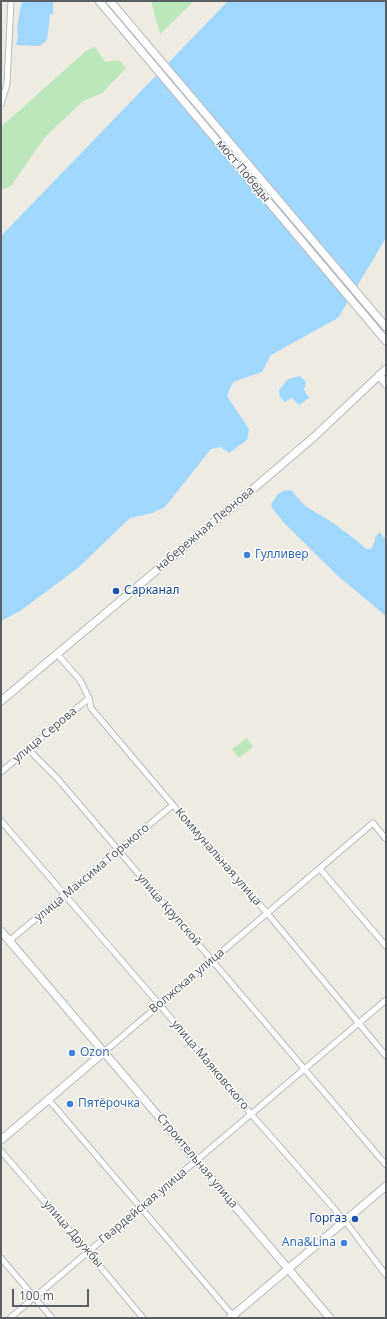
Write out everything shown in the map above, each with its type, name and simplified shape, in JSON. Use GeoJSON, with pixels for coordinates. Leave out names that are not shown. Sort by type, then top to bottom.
{"type":"FeatureCollection","features":[{"type":"Feature","properties":{"kind":"main road","name":"мост Победы"},"geometry":{"type":"LineString","coordinates":[[99,1],[386,341]]}},
{"type":"Feature","properties":{"kind":"main road"},"geometry":{"type":"LineString","coordinates":[[110,1],[386,327]]}},
{"type":"Feature","properties":{"kind":"main road","name":"набережная Леонова"},"geometry":{"type":"LineString","coordinates":[[1,701],[232,508],[315,436],[386,369]]}},
{"type":"Feature","properties":{"kind":"main road"},"geometry":{"type":"LineString","coordinates":[[379,375],[386,384]]}},
{"type":"Feature","properties":{"kind":"main road","name":"Строительная улица"},"geometry":{"type":"LineString","coordinates":[[1,931],[330,1318]]}},
{"type":"Feature","properties":{"kind":"main road","name":"Волжская улица"},"geometry":{"type":"LineString","coordinates":[[1,1140],[104,1052]]}},
{"type":"Feature","properties":{"kind":"main road"},"geometry":{"type":"LineString","coordinates":[[233,1317],[287,1269],[386,1186]]}},
{"type":"Feature","properties":{"kind":"street"},"geometry":{"type":"LineString","coordinates":[[1,104],[7,84],[11,1]]}},
{"type":"Feature","properties":{"kind":"street","name":"Коммунальная улица"},"geometry":{"type":"LineString","coordinates":[[56,654],[80,680],[89,698],[91,708],[386,1056]]}},
{"type":"Feature","properties":{"kind":"street","name":"улица Серова"},"geometry":{"type":"LineString","coordinates":[[1,772],[89,698]]}},
{"type":"Feature","properties":{"kind":"street","name":"улица Крупской"},"geometry":{"type":"LineString","coordinates":[[28,749],[57,778],[386,1165]]}},
{"type":"Feature","properties":{"kind":"street","name":"улица Максима Горького"},"geometry":{"type":"LineString","coordinates":[[10,940],[173,805]]}},
{"type":"Feature","properties":{"kind":"street","name":"улица Маяковского"},"geometry":{"type":"LineString","coordinates":[[1,821],[160,1004],[251,1114],[345,1221],[386,1275]]}},
{"type":"Feature","properties":{"kind":"street","name":"Волжская улица"},"geometry":{"type":"LineString","coordinates":[[104,1052],[373,823],[386,839]]}},
{"type":"Feature","properties":{"kind":"street"},"geometry":{"type":"LineString","coordinates":[[320,869],[386,946]]}},
{"type":"Feature","properties":{"kind":"street","name":"Гвардейская улица"},"geometry":{"type":"LineString","coordinates":[[10,1318],[386,1000]]}},
{"type":"Feature","properties":{"kind":"street"},"geometry":{"type":"LineString","coordinates":[[49,1100],[233,1317]]}},
{"type":"Feature","properties":{"kind":"street","name":"улица Дружбы"},"geometry":{"type":"LineString","coordinates":[[1,1151],[144,1318]]}},
{"type":"Feature","properties":{"kind":"street"},"geometry":{"type":"LineString","coordinates":[[1,1258],[52,1318]]}},
{"type":"Feature","properties":{"kind":"green space"},"geometry":{"type":"Polygon","coordinates":[[[151,1],[194,1],[160,34],[151,1]]]}},
{"type":"Feature","properties":{"kind":"green space"},"geometry":{"type":"Polygon","coordinates":[[[95,47],[105,62],[119,60],[126,68],[102,93],[83,101],[45,137],[11,186],[1,190],[2,126],[86,51],[95,47]]]}},
{"type":"Feature","properties":{"kind":"green space"},"geometry":{"type":"Polygon","coordinates":[[[247,738],[253,747],[239,758],[232,749],[247,738]]]}},
{"type":"Feature","properties":{"kind":"water"},"geometry":{"type":"Polygon","coordinates":[[[22,1],[53,1],[53,14],[50,15],[47,40],[40,46],[16,45],[18,37],[17,26],[22,1]]]}},
{"type":"Feature","properties":{"kind":"water"},"geometry":{"type":"Polygon","coordinates":[[[228,1],[386,1],[386,238],[338,318],[271,355],[262,372],[233,382],[227,396],[249,429],[247,440],[229,453],[221,447],[211,449],[165,507],[152,513],[130,518],[78,568],[20,611],[1,621],[1,236],[228,1]]]}},
{"type":"Feature","properties":{"kind":"water"},"geometry":{"type":"Polygon","coordinates":[[[300,376],[306,382],[304,390],[309,398],[299,405],[292,398],[285,402],[280,397],[279,390],[288,379],[300,376]]]}},
{"type":"Feature","properties":{"kind":"water"},"geometry":{"type":"Polygon","coordinates":[[[291,490],[305,506],[332,522],[366,549],[371,549],[375,541],[375,537],[380,532],[383,537],[386,537],[386,616],[338,576],[284,523],[272,508],[271,504],[278,494],[291,490]]]}},
{"type":"Feature","properties":{"kind":"place","name":"Гулливер"},"geometry":{"type":"Point","coordinates":[247,555]}},
{"type":"Feature","properties":{"kind":"place","name":"Сарканал"},"geometry":{"type":"Point","coordinates":[116,591]}},
{"type":"Feature","properties":{"kind":"place","name":"Ozon"},"geometry":{"type":"Point","coordinates":[72,1053]}},
{"type":"Feature","properties":{"kind":"place","name":"Пятёрочка"},"geometry":{"type":"Point","coordinates":[70,1104]}},
{"type":"Feature","properties":{"kind":"place","name":"Горгаз"},"geometry":{"type":"Point","coordinates":[355,1219]}},
{"type":"Feature","properties":{"kind":"place","name":"Ana&Lina"},"geometry":{"type":"Point","coordinates":[344,1243]}}]}
